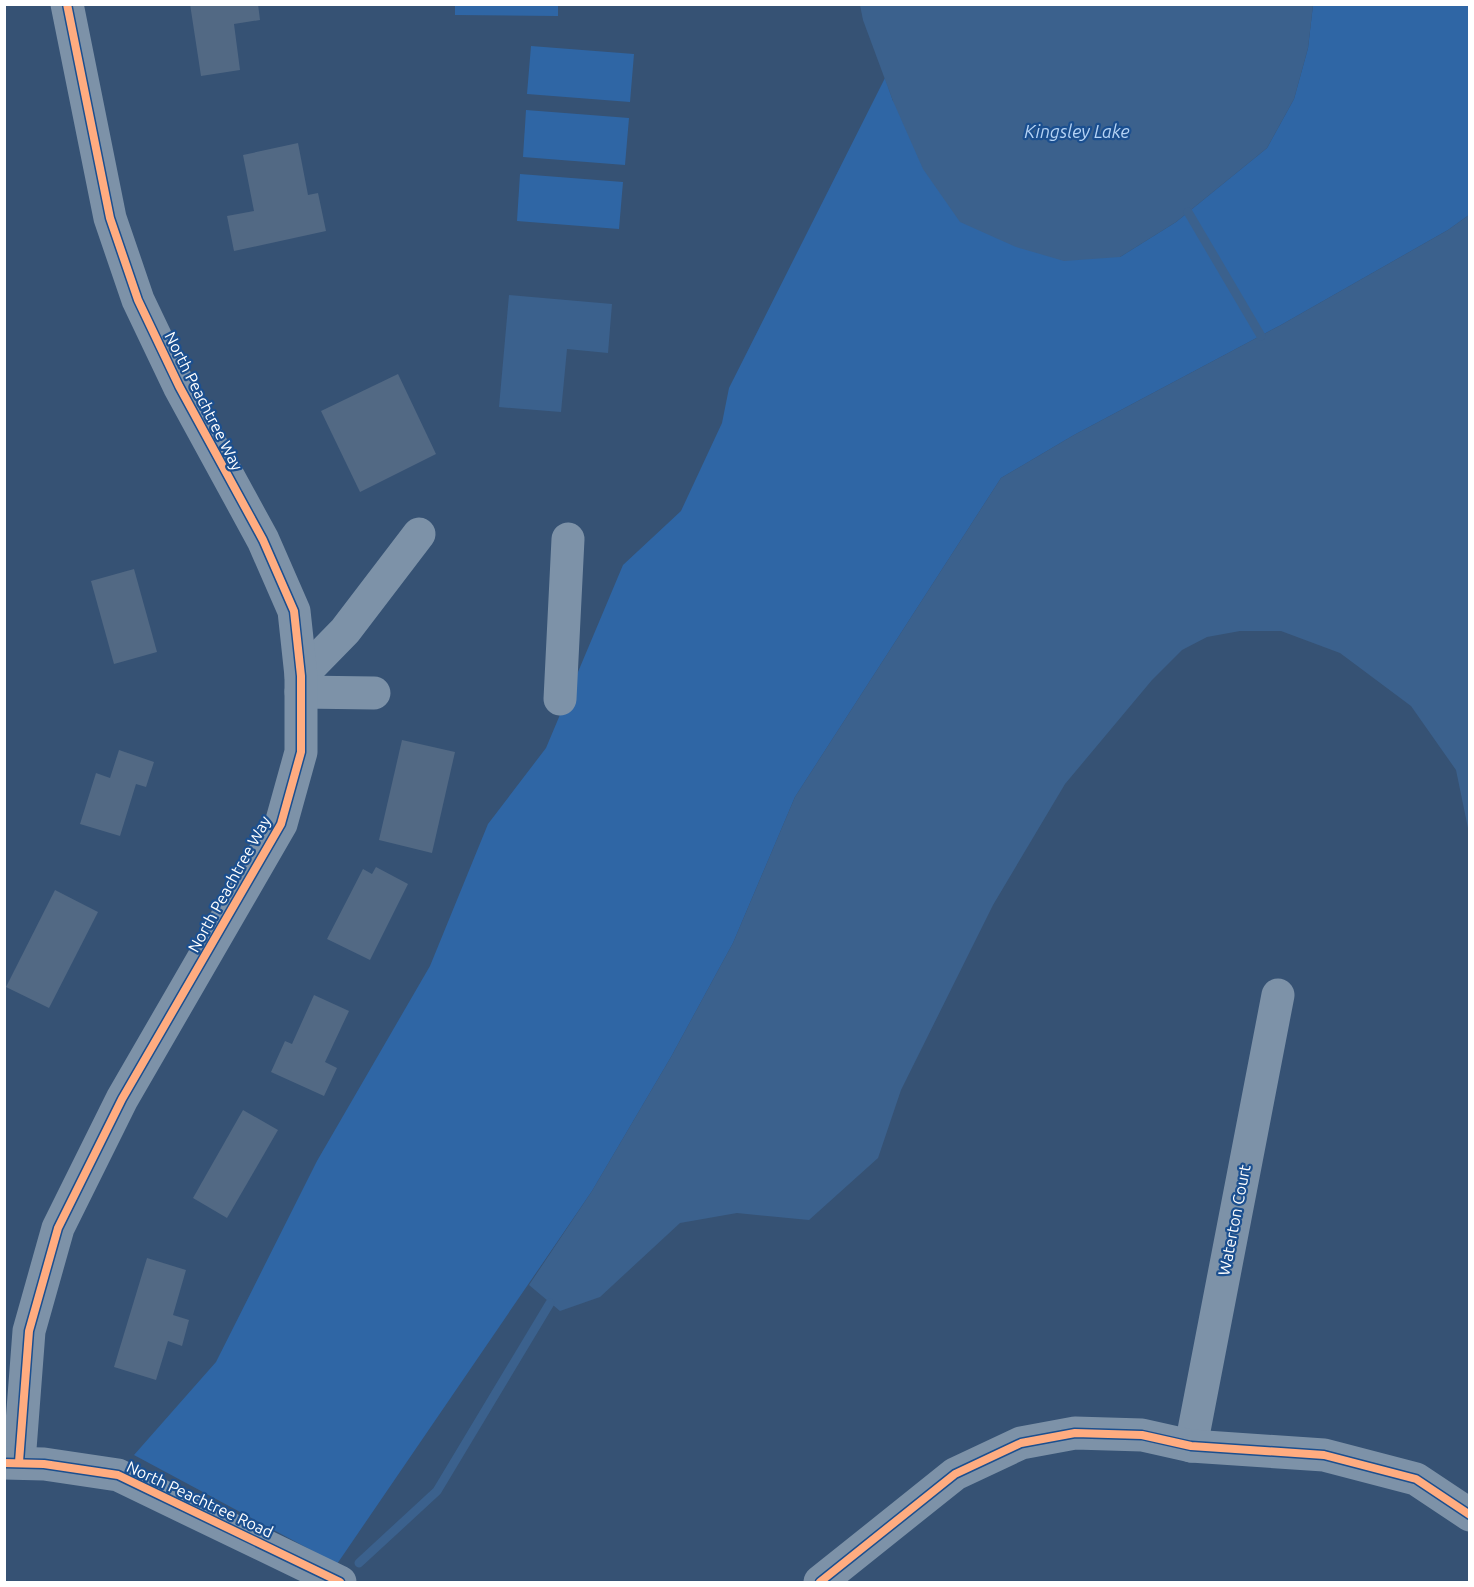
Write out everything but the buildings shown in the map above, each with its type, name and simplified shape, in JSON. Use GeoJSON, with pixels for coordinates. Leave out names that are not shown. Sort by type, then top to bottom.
{"type":"FeatureCollection","features":[{"type":"Feature","properties":{"kind":"street","name":"North Peachtree Way"},"geometry":{"type":"LineString","coordinates":[[12,1462],[29,1331],[58,1228],[122,1099],[280,824],[300,752],[301,684],[294,611],[263,540],[178,386],[138,300],[110,218],[67,4]]}},
{"type":"Feature","properties":{"kind":"street"},"geometry":{"type":"LineString","coordinates":[[301,684],[345,632],[419,534]]}},
{"type":"Feature","properties":{"kind":"street"},"geometry":{"type":"LineString","coordinates":[[560,699],[568,539]]}},
{"type":"Feature","properties":{"kind":"street"},"geometry":{"type":"LineString","coordinates":[[301,684],[374,693]]}},
{"type":"Feature","properties":{"kind":"street","name":"Waterton Court"},"geometry":{"type":"LineString","coordinates":[[1191,1446],[1278,995]]}},
{"type":"Feature","properties":{"kind":"street"},"geometry":{"type":"LineString","coordinates":[[820,1582],[955,1474],[1021,1443],[1075,1433],[1142,1435],[1191,1446],[1324,1455],[1416,1479],[1470,1515]]}},
{"type":"Feature","properties":{"kind":"street","name":"North Peachtree Road"},"geometry":{"type":"LineString","coordinates":[[12,1462],[118,1475],[340,1582]]}},
{"type":"Feature","properties":{"kind":"shaded area"},"geometry":{"type":"Polygon","coordinates":[[[455,5],[558,5],[558,16],[455,15],[455,5]]]}},
{"type":"Feature","properties":{"kind":"shaded area"},"geometry":{"type":"Polygon","coordinates":[[[1313,5],[1469,5],[1469,215],[1448,230],[1281,325],[1074,435],[1001,478],[795,797],[733,943],[671,1057],[592,1191],[337,1564],[134,1455],[216,1362],[317,1161],[430,966],[488,824],[546,748],[623,565],[681,511],[722,423],[729,388],[885,78],[893,101],[1120,257],[1176,222],[1267,148],[1294,99],[1308,48],[1313,5]]]}},
{"type":"Feature","properties":{"kind":"shaded area"},"geometry":{"type":"Polygon","coordinates":[[[531,46],[634,54],[630,102],[527,94],[531,46]]]}},
{"type":"Feature","properties":{"kind":"shaded area"},"geometry":{"type":"Polygon","coordinates":[[[526,110],[629,118],[625,165],[523,157],[526,110]]]}},
{"type":"Feature","properties":{"kind":"shaded area"},"geometry":{"type":"Polygon","coordinates":[[[520,174],[623,182],[619,229],[517,221],[520,174]]]}},
{"type":"Feature","properties":{"kind":"water","name":"Kingsley Lake"},"geometry":{"type":"Polygon","coordinates":[[[860,4],[1313,5],[1308,48],[1294,99],[1267,148],[1176,222],[1120,257],[1064,261],[1016,247],[960,222],[923,169],[893,101],[863,20],[860,4]]]}},
{"type":"Feature","properties":{"kind":"water"},"geometry":{"type":"Polygon","coordinates":[[[1469,215],[1469,833],[1456,770],[1411,706],[1340,653],[1281,631],[1240,631],[1207,637],[1182,650],[1152,680],[1065,784],[993,905],[901,1090],[878,1158],[809,1220],[737,1213],[680,1223],[600,1297],[560,1311],[529,1285],[592,1191],[671,1057],[733,943],[795,797],[1001,478],[1074,435],[1281,325],[1448,230],[1469,215]]]}},
{"type":"Feature","properties":{"kind":"water"},"geometry":{"type":"Polygon","coordinates":[[[509,295],[612,304],[608,353],[567,349],[561,412],[499,407],[509,295]]]}},
{"type":"Feature","properties":{"kind":"waterway"},"geometry":{"type":"LineString","coordinates":[[1188,212],[1261,336]]}},
{"type":"Feature","properties":{"kind":"waterway"},"geometry":{"type":"LineString","coordinates":[[359,1563],[437,1491],[550,1303]]}},
{"type":"Feature","properties":{"kind":"cycle path"},"geometry":{"type":"LineString","coordinates":[[19,1462],[29,1331],[58,1228],[122,1099],[281,824],[301,752],[301,676],[294,611],[263,540],[179,386],[138,300],[110,218],[67,4]]}},
{"type":"Feature","properties":{"kind":"cycle path"},"geometry":{"type":"LineString","coordinates":[[820,1582],[955,1474],[1021,1443],[1075,1433],[1142,1435],[1191,1446],[1324,1455],[1416,1479],[1470,1515]]}},
{"type":"Feature","properties":{"kind":"cycle path"},"geometry":{"type":"LineString","coordinates":[[4,1463],[44,1464],[118,1475],[340,1582]]}}]}
